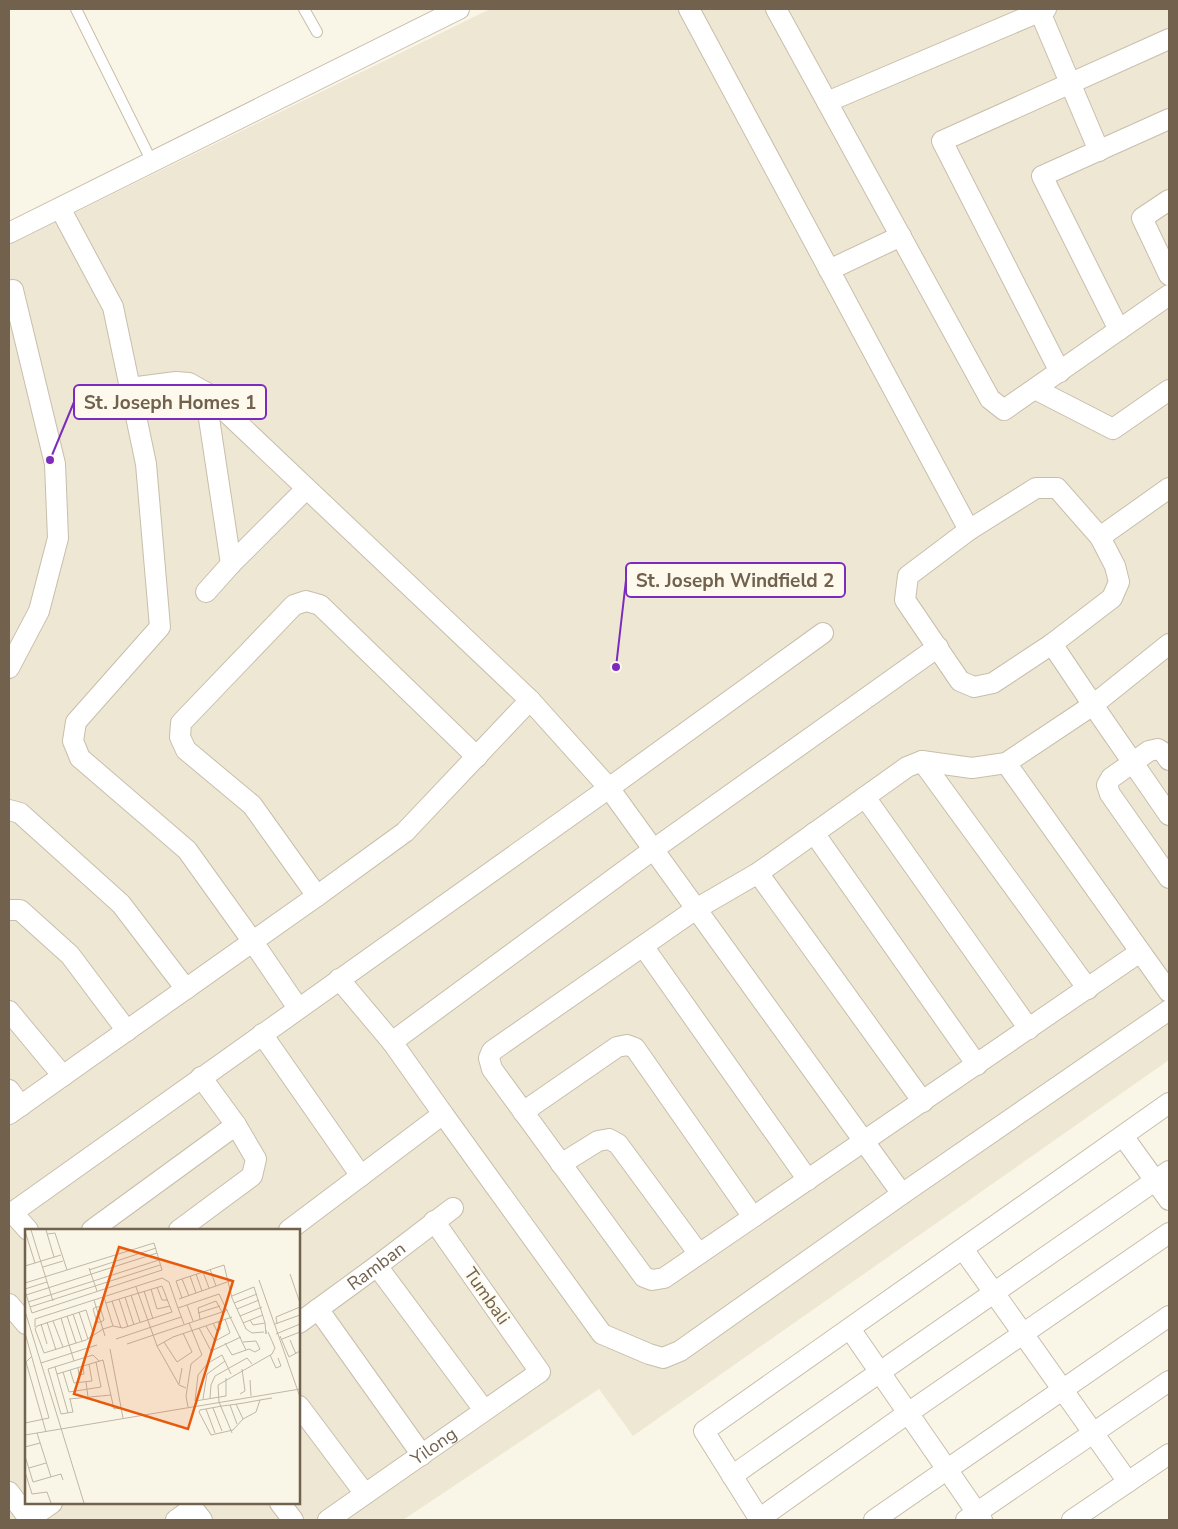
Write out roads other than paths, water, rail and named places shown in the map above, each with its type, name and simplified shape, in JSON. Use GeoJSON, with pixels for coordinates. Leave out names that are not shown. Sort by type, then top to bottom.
{"type":"FeatureCollection","features":[{"type":"Feature","properties":{"kind":"street"},"geometry":{"type":"LineString","coordinates":[[9,233],[459,9]]}},
{"type":"Feature","properties":{"kind":"street"},"geometry":{"type":"LineString","coordinates":[[689,9],[968,530]]}},
{"type":"Feature","properties":{"kind":"street"},"geometry":{"type":"LineString","coordinates":[[776,9],[990,399],[1004,410],[1169,295]]}},
{"type":"Feature","properties":{"kind":"street"},"geometry":{"type":"LineString","coordinates":[[827,102],[1043,10],[1099,151]]}},
{"type":"Feature","properties":{"kind":"street"},"geometry":{"type":"LineString","coordinates":[[1060,372],[942,141],[1169,38]]}},
{"type":"Feature","properties":{"kind":"street"},"geometry":{"type":"LineString","coordinates":[[1119,330],[1042,176],[1169,119]]}},
{"type":"Feature","properties":{"kind":"street"},"geometry":{"type":"LineString","coordinates":[[1169,200],[1142,218],[1169,275]]}},
{"type":"Feature","properties":{"kind":"street"},"geometry":{"type":"LineString","coordinates":[[60,208],[113,307],[146,464],[160,627],[76,722],[73,741],[80,758],[187,850],[298,1008]]}},
{"type":"Feature","properties":{"kind":"street"},"geometry":{"type":"LineString","coordinates":[[829,270],[900,236]]}},
{"type":"Feature","properties":{"kind":"street"},"geometry":{"type":"LineString","coordinates":[[9,292],[12,290],[55,464],[58,538],[39,611],[9,668]]}},
{"type":"Feature","properties":{"kind":"street"},"geometry":{"type":"LineString","coordinates":[[130,388],[176,382],[189,383],[205,392],[530,700],[609,788],[902,1194]]}},
{"type":"Feature","properties":{"kind":"street"},"geometry":{"type":"LineString","coordinates":[[1035,388],[1113,428],[1169,390]]}},
{"type":"Feature","properties":{"kind":"street"},"geometry":{"type":"LineString","coordinates":[[205,392],[231,564]]}},
{"type":"Feature","properties":{"kind":"street"},"geometry":{"type":"LineString","coordinates":[[1036,488],[1057,488],[1100,537],[1115,566],[1119,582],[1112,598],[1052,644],[993,683],[974,686],[960,681],[905,600],[908,576],[968,530],[1036,488]]}},
{"type":"Feature","properties":{"kind":"street"},"geometry":{"type":"LineString","coordinates":[[1100,537],[1169,488]]}},
{"type":"Feature","properties":{"kind":"street"},"geometry":{"type":"LineString","coordinates":[[206,592],[231,564],[306,489]]}},
{"type":"Feature","properties":{"kind":"street"},"geometry":{"type":"LineString","coordinates":[[317,896],[252,805],[186,750],[180,737],[181,723],[294,605],[306,601],[320,604],[477,757]]}},
{"type":"Feature","properties":{"kind":"street"},"geometry":{"type":"LineString","coordinates":[[27,1229],[11,1214],[609,788],[823,632]]}},
{"type":"Feature","properties":{"kind":"street"},"geometry":{"type":"LineString","coordinates":[[1052,644],[1169,815]]}},
{"type":"Feature","properties":{"kind":"street"},"geometry":{"type":"LineString","coordinates":[[1140,952],[664,1278],[652,1280],[644,1277],[561,1164],[492,1069],[489,1058],[492,1051],[642,946],[696,909],[758,873],[907,767],[922,761],[972,768],[1006,763],[1093,706],[1169,644]]}},
{"type":"Feature","properties":{"kind":"street"},"geometry":{"type":"LineString","coordinates":[[392,1042],[654,849],[938,647]]}},
{"type":"Feature","properties":{"kind":"street"},"geometry":{"type":"LineString","coordinates":[[13,1103],[63,1076],[405,832],[530,700]]}},
{"type":"Feature","properties":{"kind":"street"},"geometry":{"type":"LineString","coordinates":[[1169,760],[1158,749],[1149,751],[1111,778],[1107,786],[1110,794],[1169,878]]}},
{"type":"Feature","properties":{"kind":"street"},"geometry":{"type":"LineString","coordinates":[[922,761],[1088,989]]}},
{"type":"Feature","properties":{"kind":"street"},"geometry":{"type":"LineString","coordinates":[[1006,763],[1169,992]]}},
{"type":"Feature","properties":{"kind":"street"},"geometry":{"type":"LineString","coordinates":[[865,797],[1029,1029]]}},
{"type":"Feature","properties":{"kind":"street"},"geometry":{"type":"LineString","coordinates":[[9,810],[20,813],[121,904],[186,989]]}},
{"type":"Feature","properties":{"kind":"street"},"geometry":{"type":"LineString","coordinates":[[814,833],[977,1065]]}},
{"type":"Feature","properties":{"kind":"street"},"geometry":{"type":"LineString","coordinates":[[758,873],[923,1102]]}},
{"type":"Feature","properties":{"kind":"street"},"geometry":{"type":"LineString","coordinates":[[9,910],[20,910],[70,955],[127,1031]]}},
{"type":"Feature","properties":{"kind":"street"},"geometry":{"type":"LineString","coordinates":[[642,946],[808,1180]]}},
{"type":"Feature","properties":{"kind":"street"},"geometry":{"type":"LineString","coordinates":[[339,979],[392,1042],[602,1334],[663,1358],[680,1351],[902,1194],[1169,1010]]}},
{"type":"Feature","properties":{"kind":"street"},"geometry":{"type":"LineString","coordinates":[[9,1011],[63,1076]]}},
{"type":"Feature","properties":{"kind":"street"},"geometry":{"type":"LineString","coordinates":[[262,1034],[361,1176]]}},
{"type":"Feature","properties":{"kind":"street"},"geometry":{"type":"LineString","coordinates":[[523,1112],[617,1047],[627,1045],[635,1048],[754,1217]]}},
{"type":"Feature","properties":{"kind":"street"},"geometry":{"type":"LineString","coordinates":[[180,1229],[252,1176],[256,1158],[201,1077]]}},
{"type":"Feature","properties":{"kind":"street"},"geometry":{"type":"LineString","coordinates":[[1169,1103],[704,1431],[759,1520],[1169,1233]]}},
{"type":"Feature","properties":{"kind":"street"},"geometry":{"type":"LineString","coordinates":[[290,1229],[443,1114]]}},
{"type":"Feature","properties":{"kind":"street"},"geometry":{"type":"LineString","coordinates":[[93,1229],[236,1126]]}},
{"type":"Feature","properties":{"kind":"street"},"geometry":{"type":"LineString","coordinates":[[1123,1136],[1162,1176],[1169,1200]]}},
{"type":"Feature","properties":{"kind":"street"},"geometry":{"type":"LineString","coordinates":[[561,1164],[598,1141],[609,1139],[618,1144],[699,1254]]}},
{"type":"Feature","properties":{"kind":"street"},"geometry":{"type":"LineString","coordinates":[[732,1476],[1162,1176]]}},
{"type":"Feature","properties":{"kind":"street","name":"Ramban"},"geometry":{"type":"LineString","coordinates":[[300,1322],[453,1208]]}},
{"type":"Feature","properties":{"kind":"street","name":"Tumbali"},"geometry":{"type":"LineString","coordinates":[[434,1221],[540,1372]]}},
{"type":"Feature","properties":{"kind":"street"},"geometry":{"type":"LineString","coordinates":[[963,1249],[1128,1482]]}},
{"type":"Feature","properties":{"kind":"street"},"geometry":{"type":"LineString","coordinates":[[377,1266],[484,1410]]}},
{"type":"Feature","properties":{"kind":"street"},"geometry":{"type":"LineString","coordinates":[[9,1304],[25,1323]]}},
{"type":"Feature","properties":{"kind":"street"},"geometry":{"type":"LineString","coordinates":[[318,1309],[422,1454]]}},
{"type":"Feature","properties":{"kind":"street"},"geometry":{"type":"LineString","coordinates":[[874,1520],[1169,1316]]}},
{"type":"Feature","properties":{"kind":"street"},"geometry":{"type":"LineString","coordinates":[[850,1329],[947,1470],[975,1518],[1169,1381]]}},
{"type":"Feature","properties":{"kind":"street","name":"Yilong"},"geometry":{"type":"LineString","coordinates":[[328,1520],[540,1372]]}},
{"type":"Feature","properties":{"kind":"street"},"geometry":{"type":"LineString","coordinates":[[300,1407],[365,1494]]}},
{"type":"Feature","properties":{"kind":"street"},"geometry":{"type":"LineString","coordinates":[[1072,1520],[1169,1454]]}},
{"type":"Feature","properties":{"kind":"street"},"geometry":{"type":"LineString","coordinates":[[9,1492],[29,1520],[51,1504]]}},
{"type":"Feature","properties":{"kind":"street"},"geometry":{"type":"LineString","coordinates":[[281,1504],[293,1520]]}},
{"type":"Feature","properties":{"kind":"street"},"geometry":{"type":"LineString","coordinates":[[176,1520],[195,1510]]}},
{"type":"Feature","properties":{"kind":"lane"},"geometry":{"type":"LineString","coordinates":[[76,9],[152,162]]}},
{"type":"Feature","properties":{"kind":"lane"},"geometry":{"type":"LineString","coordinates":[[304,9],[316,32]]}},
{"type":"Feature","properties":{"kind":"place","name":"St. Joseph Homes 1"},"geometry":{"type":"Point","coordinates":[50,460]}},
{"type":"Feature","properties":{"kind":"place","name":"St. Joseph Windfield 2"},"geometry":{"type":"Point","coordinates":[616,667]}}]}
